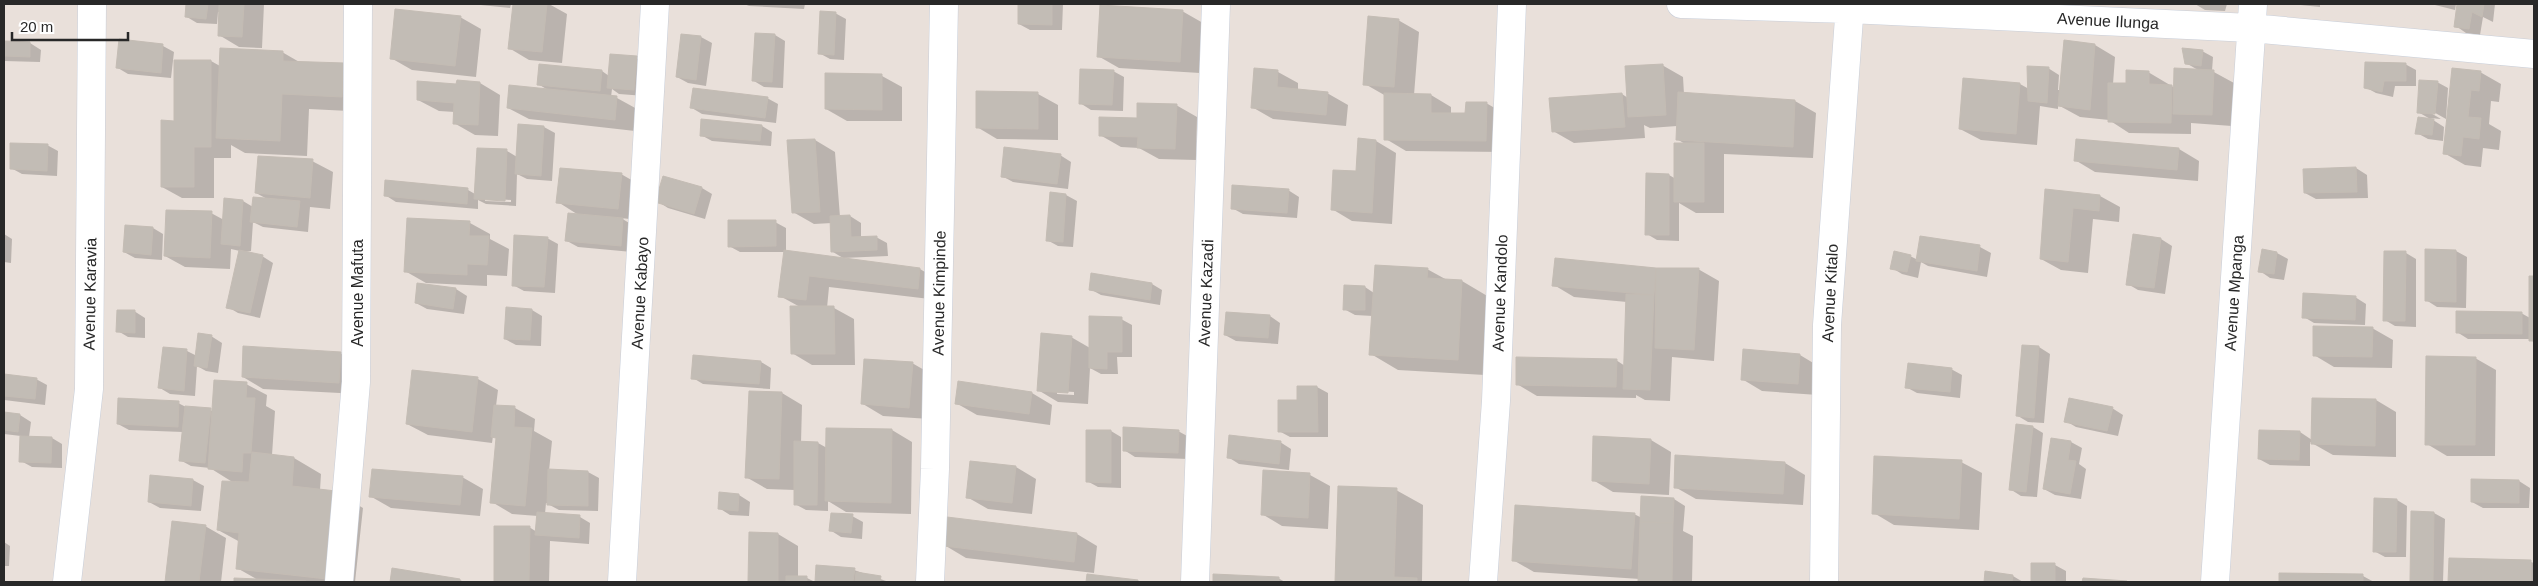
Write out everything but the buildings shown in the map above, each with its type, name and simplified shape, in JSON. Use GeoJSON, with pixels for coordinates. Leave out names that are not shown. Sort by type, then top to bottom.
{"type":"FeatureCollection","features":[{"type":"Feature","properties":{"kind":"street","name":"Avenue Karavia"},"geometry":{"type":"LineString","coordinates":[[67,582],[89,389],[92,4]]}},
{"type":"Feature","properties":{"kind":"street","name":"Avenue Mafuta"},"geometry":{"type":"LineString","coordinates":[[339,582],[356,382],[358,4]]}},
{"type":"Feature","properties":{"kind":"street","name":"Avenue Kabayo"},"geometry":{"type":"LineString","coordinates":[[622,582],[656,4]]}},
{"type":"Feature","properties":{"kind":"street","name":"Avenue Kimpinde"},"geometry":{"type":"LineString","coordinates":[[930,582],[936,459],[944,4]]}},
{"type":"Feature","properties":{"kind":"street","name":"Avenue Kazadi"},"geometry":{"type":"LineString","coordinates":[[1195,582],[1216,4]]}},
{"type":"Feature","properties":{"kind":"street","name":"Avenue Kandolo"},"geometry":{"type":"LineString","coordinates":[[1483,582],[1496,401],[1512,4]]}},
{"type":"Feature","properties":{"kind":"street","name":"Avenue Ilunga"},"geometry":{"type":"LineString","coordinates":[[1681,4],[1849,6],[2252,16],[2534,54]]}},
{"type":"Feature","properties":{"kind":"street","name":"Avenue Kitalo"},"geometry":{"type":"LineString","coordinates":[[1824,582],[1827,325],[1849,6]]}},
{"type":"Feature","properties":{"kind":"street","name":"Avenue Mpanga"},"geometry":{"type":"LineString","coordinates":[[2215,582],[2252,16]]}}]}
